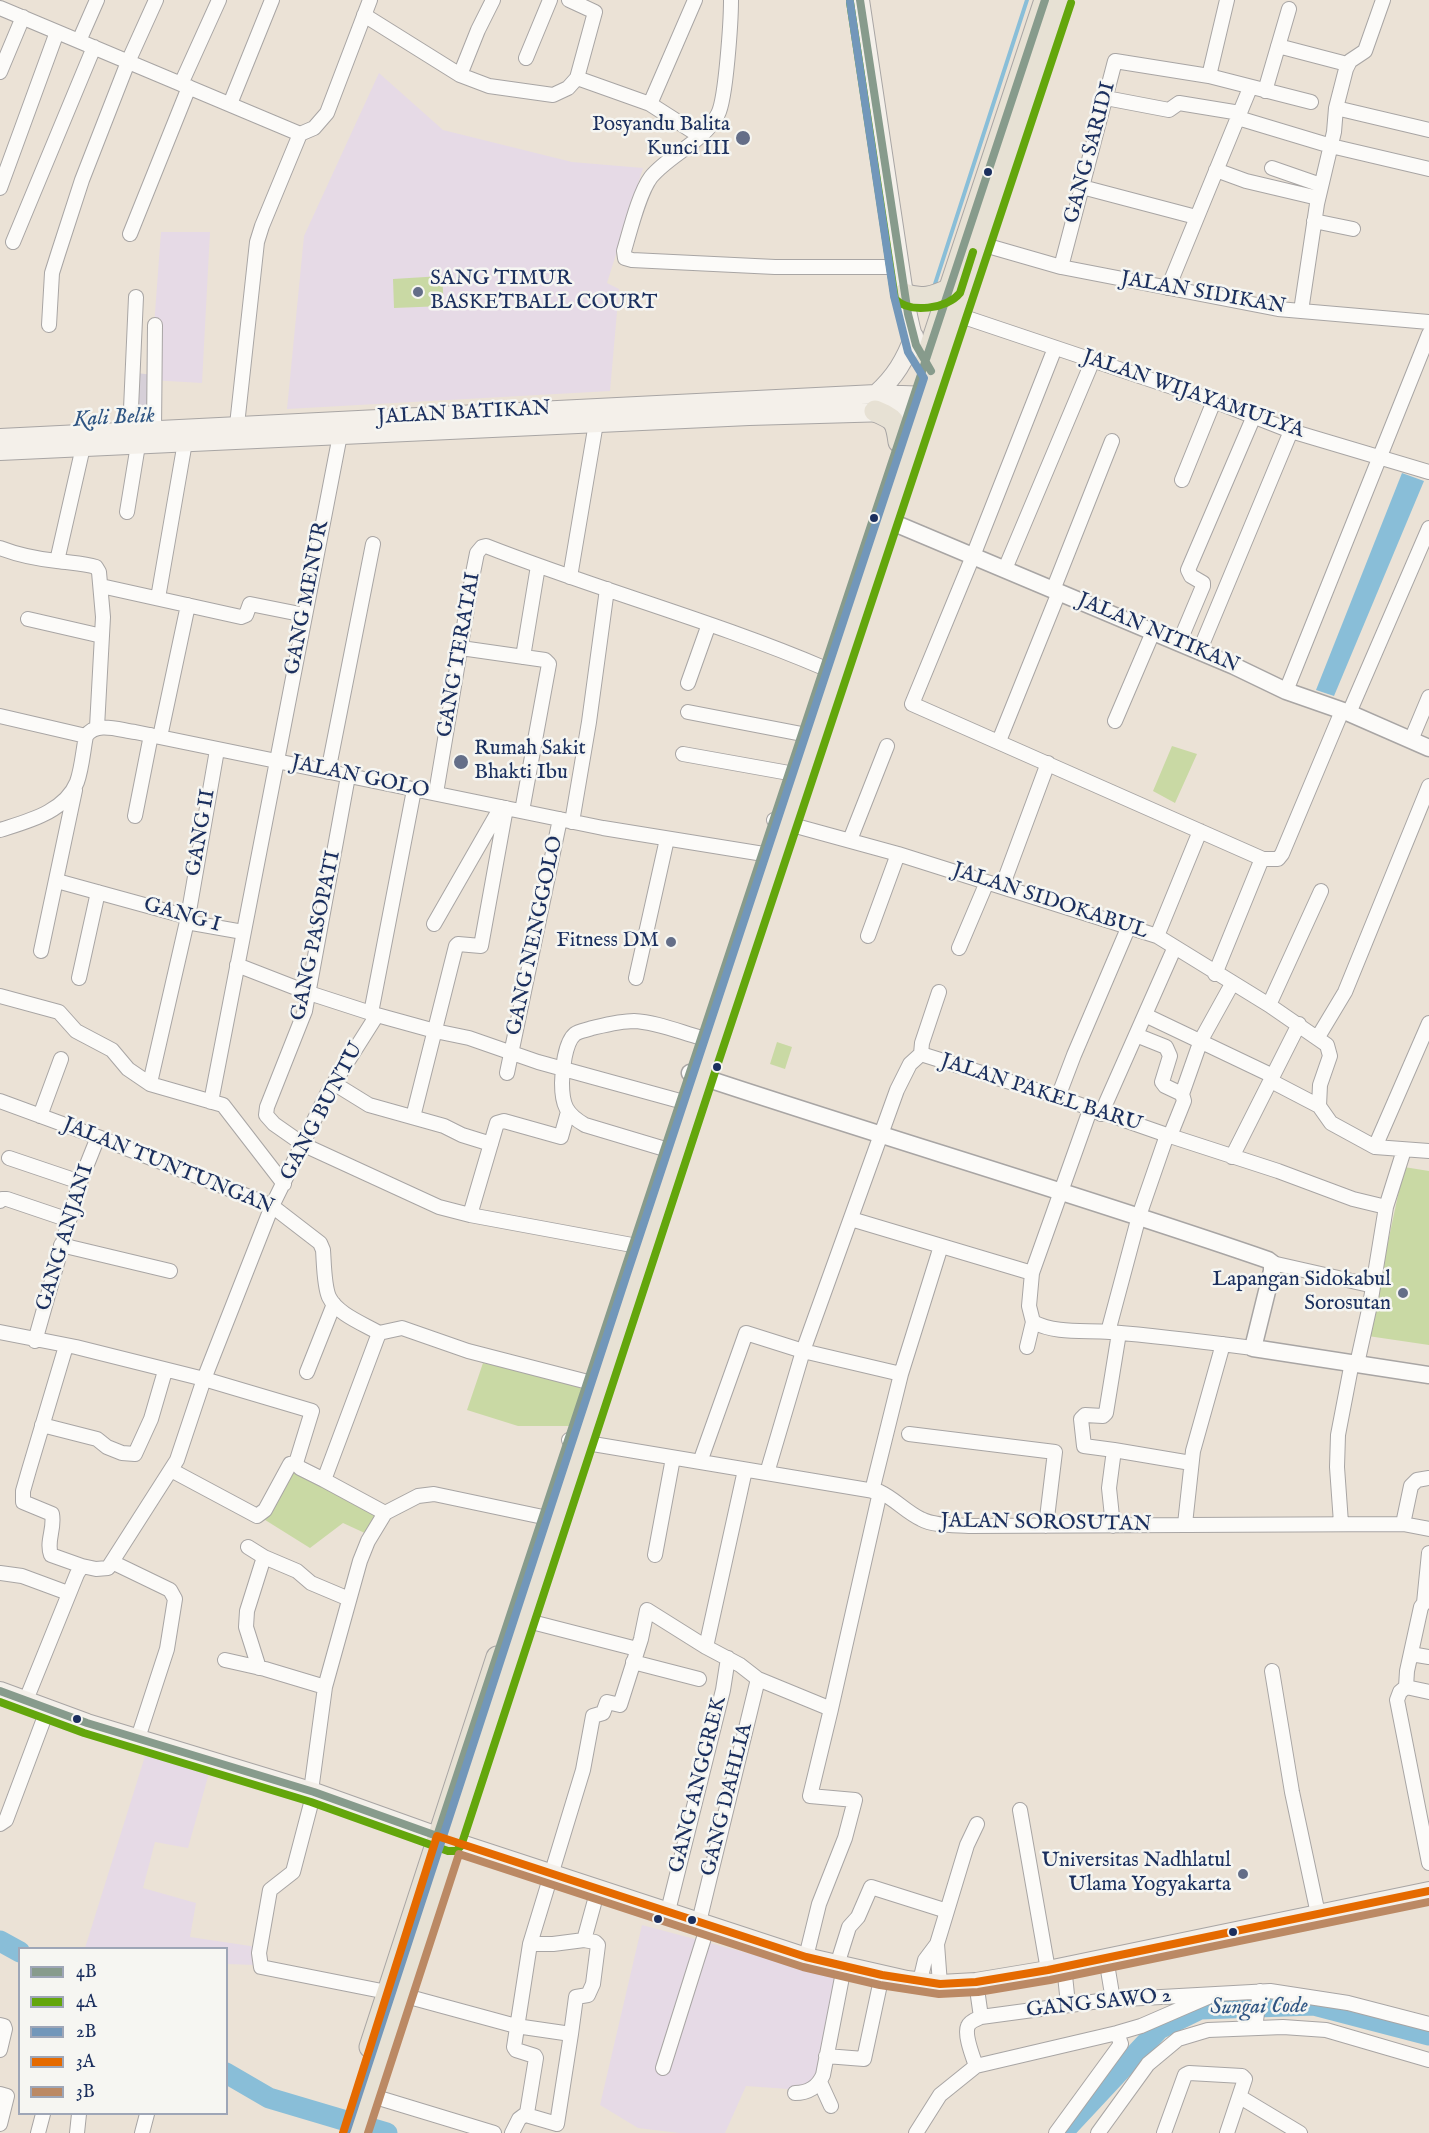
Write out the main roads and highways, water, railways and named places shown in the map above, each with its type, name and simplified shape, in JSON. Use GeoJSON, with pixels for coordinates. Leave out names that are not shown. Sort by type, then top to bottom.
{"type":"FeatureCollection","features":[{"type":"Feature","properties":{"kind":"main road"},"geometry":{"type":"LineString","coordinates":[[860,0],[899,267],[923,392]]}},
{"type":"Feature","properties":{"kind":"main road"},"geometry":{"type":"LineString","coordinates":[[780,822],[789,773],[899,442],[958,315],[981,244],[1039,41],[1045,0]]}},
{"type":"Feature","properties":{"kind":"main road"},"geometry":{"type":"LineString","coordinates":[[445,1839],[524,1620],[575,1441],[780,822],[887,520],[950,289],[1039,41],[1061,0]]}},
{"type":"Feature","properties":{"kind":"main road"},"geometry":{"type":"LineString","coordinates":[[904,294],[920,299],[936,296],[950,289]]}},
{"type":"Feature","properties":{"kind":"main road"},"geometry":{"type":"LineString","coordinates":[[899,442],[897,425],[875,402],[906,358],[914,336]]}},
{"type":"Feature","properties":{"kind":"main road","name":"JALAN BATIKAN"},"geometry":{"type":"LineString","coordinates":[[0,438],[134,438],[185,442],[236,433],[875,402],[923,392]]}},
{"type":"Feature","properties":{"kind":"main road","name":"JALAN BATIKAN"},"geometry":{"type":"LineString","coordinates":[[0,451],[82,447],[134,438],[154,430],[340,435],[459,422],[596,423],[654,413]]}},
{"type":"Feature","properties":{"kind":"main road"},"geometry":{"type":"LineString","coordinates":[[357,2133],[364,2098],[394,1994],[445,1839],[543,1517],[575,1441],[588,1382],[632,1245],[680,1101],[696,1075],[702,1038],[769,855]]}},
{"type":"Feature","properties":{"kind":"main road"},"geometry":{"type":"LineString","coordinates":[[0,1691],[138,1738],[313,1792],[445,1839],[806,1957],[882,1975],[940,1984],[976,1982],[1056,1968],[1429,1891]]}},
{"type":"Feature","properties":{"kind":"main road"},"geometry":{"type":"LineString","coordinates":[[343,2133],[364,2098]]}},
{"type":"Feature","properties":{"kind":"water"},"geometry":{"type":"Polygon","coordinates":[[[1402,473],[1424,481],[1334,696],[1316,690],[1402,473]]]}},
{"type":"Feature","properties":{"kind":"waterway"},"geometry":{"type":"LineString","coordinates":[[934,287],[1027,0]]}},
{"type":"Feature","properties":{"kind":"waterway","name":"Sungai Code"},"geometry":{"type":"LineString","coordinates":[[0,1941],[18,1951]]}},
{"type":"Feature","properties":{"kind":"waterway","name":"Sungai Code"},"geometry":{"type":"LineString","coordinates":[[1062,2133],[1159,2029],[1200,2009],[1314,2005],[1429,2035]]}},
{"type":"Feature","properties":{"kind":"waterway","name":"Sungai Code"},"geometry":{"type":"LineString","coordinates":[[228,2074],[269,2098],[387,2133]]}},
{"type":"Feature","properties":{"kind":"place","name":"Posyandu Balita Kunci III"},"geometry":{"type":"Point","coordinates":[743,138]}},
{"type":"Feature","properties":{"kind":"place","name":"SANG TIMUR BASKETBALL COURT"},"geometry":{"type":"Point","coordinates":[418,292]}},
{"type":"Feature","properties":{"kind":"place","name":"Rumah Sakit Bhakti Ibu"},"geometry":{"type":"Point","coordinates":[461,762]}},
{"type":"Feature","properties":{"kind":"place","name":"Fitness DM"},"geometry":{"type":"Point","coordinates":[671,942]}},
{"type":"Feature","properties":{"kind":"place","name":"Lapangan Sidokabul Sorosutan"},"geometry":{"type":"Point","coordinates":[1403,1293]}},
{"type":"Feature","properties":{"kind":"place","name":"Universitas Nadhlatul Ulama Yogyakarta"},"geometry":{"type":"Point","coordinates":[1243,1874]}},
{"type":"Feature","properties":{"kind":"water label","name":"Kali Belik"},"geometry":{"type":"Point","coordinates":[114,419]}}]}
